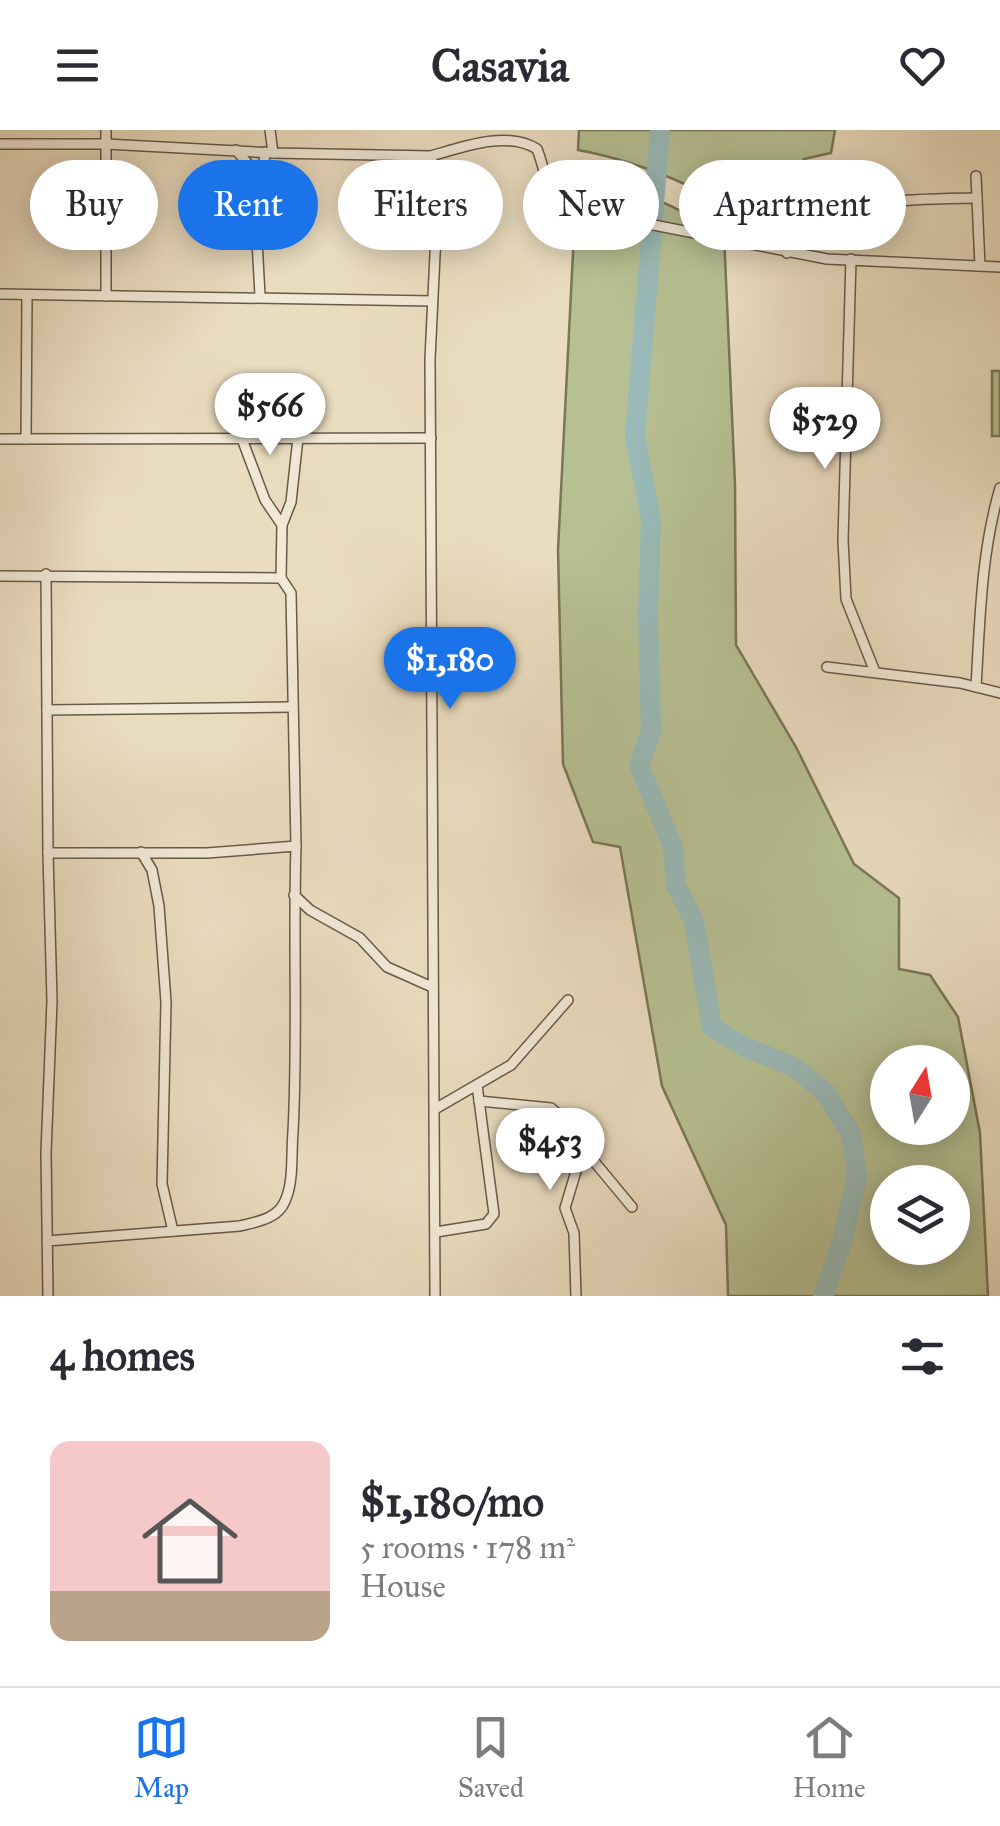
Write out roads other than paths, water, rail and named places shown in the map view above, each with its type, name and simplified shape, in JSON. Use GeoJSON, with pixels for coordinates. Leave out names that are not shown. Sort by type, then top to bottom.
{"type":"FeatureCollection","features":[{"type":"Feature","properties":{"kind":"street"},"geometry":{"type":"LineString","coordinates":[[106,130],[106,296]]}},
{"type":"Feature","properties":{"kind":"street"},"geometry":{"type":"LineString","coordinates":[[267,160],[270,130]]}},
{"type":"Feature","properties":{"kind":"street"},"geometry":{"type":"LineString","coordinates":[[0,144],[431,156],[474,143],[520,142],[532,145],[542,160],[549,191],[572,209],[787,253],[1000,267]]}},
{"type":"Feature","properties":{"kind":"street"},"geometry":{"type":"LineString","coordinates":[[236,150],[245,160]]}},
{"type":"Feature","properties":{"kind":"street"},"geometry":{"type":"LineString","coordinates":[[431,156],[438,192],[432,301],[435,1296]]}},
{"type":"Feature","properties":{"kind":"street"},"geometry":{"type":"LineString","coordinates":[[976,176],[980,266]]}},
{"type":"Feature","properties":{"kind":"street"},"geometry":{"type":"LineString","coordinates":[[787,253],[796,234],[822,217],[890,200],[977,198]]}},
{"type":"Feature","properties":{"kind":"street"},"geometry":{"type":"LineString","coordinates":[[257,250],[260,296]]}},
{"type":"Feature","properties":{"kind":"street"},"geometry":{"type":"LineString","coordinates":[[851,259],[843,540],[846,599],[875,672]]}},
{"type":"Feature","properties":{"kind":"street"},"geometry":{"type":"LineString","coordinates":[[0,294],[432,301]]}},
{"type":"Feature","properties":{"kind":"street"},"geometry":{"type":"LineString","coordinates":[[26,439],[27,295]]}},
{"type":"Feature","properties":{"kind":"street"},"geometry":{"type":"LineString","coordinates":[[242,438],[264,500],[282,525]]}},
{"type":"Feature","properties":{"kind":"street"},"geometry":{"type":"LineString","coordinates":[[47,1241],[240,1226],[268,1218],[287,1198],[298,1035],[291,593],[282,578],[282,525],[291,502],[298,438]]}},
{"type":"Feature","properties":{"kind":"street"},"geometry":{"type":"LineString","coordinates":[[0,439],[432,438]]}},
{"type":"Feature","properties":{"kind":"street"},"geometry":{"type":"LineString","coordinates":[[976,687],[981,590],[990,521],[1000,488]]}},
{"type":"Feature","properties":{"kind":"street"},"geometry":{"type":"LineString","coordinates":[[46,574],[52,1001],[46,1153],[48,1296]]}},
{"type":"Feature","properties":{"kind":"street"},"geometry":{"type":"LineString","coordinates":[[0,576],[282,578]]}},
{"type":"Feature","properties":{"kind":"street"},"geometry":{"type":"LineString","coordinates":[[827,668],[1000,693]]}},
{"type":"Feature","properties":{"kind":"street"},"geometry":{"type":"LineString","coordinates":[[47,710],[292,707]]}},
{"type":"Feature","properties":{"kind":"street"},"geometry":{"type":"LineString","coordinates":[[48,853],[208,853],[296,846]]}},
{"type":"Feature","properties":{"kind":"street"},"geometry":{"type":"LineString","coordinates":[[141,852],[152,870],[160,906],[166,1002],[162,1184],[173,1232]]}},
{"type":"Feature","properties":{"kind":"street"},"geometry":{"type":"LineString","coordinates":[[294,895],[310,910],[360,938],[387,967],[432,987]]}},
{"type":"Feature","properties":{"kind":"street"},"geometry":{"type":"LineString","coordinates":[[434,1108],[477,1086],[520,1057],[568,1000]]}},
{"type":"Feature","properties":{"kind":"street"},"geometry":{"type":"LineString","coordinates":[[436,1232],[486,1224],[494,1214],[477,1086]]}},
{"type":"Feature","properties":{"kind":"street"},"geometry":{"type":"LineString","coordinates":[[479,1101],[551,1108],[574,1128],[583,1148],[632,1207]]}},
{"type":"Feature","properties":{"kind":"street"},"geometry":{"type":"LineString","coordinates":[[576,1296],[574,1234],[565,1208],[583,1148]]}},
{"type":"Feature","properties":{"kind":"waterway"},"geometry":{"type":"LineString","coordinates":[[660,130],[635,436],[651,520],[651,732],[639,765],[673,847],[676,885],[694,921],[712,1027],[745,1047],[794,1067],[825,1092],[852,1136],[857,1178],[841,1245],[823,1296]]}}]}
